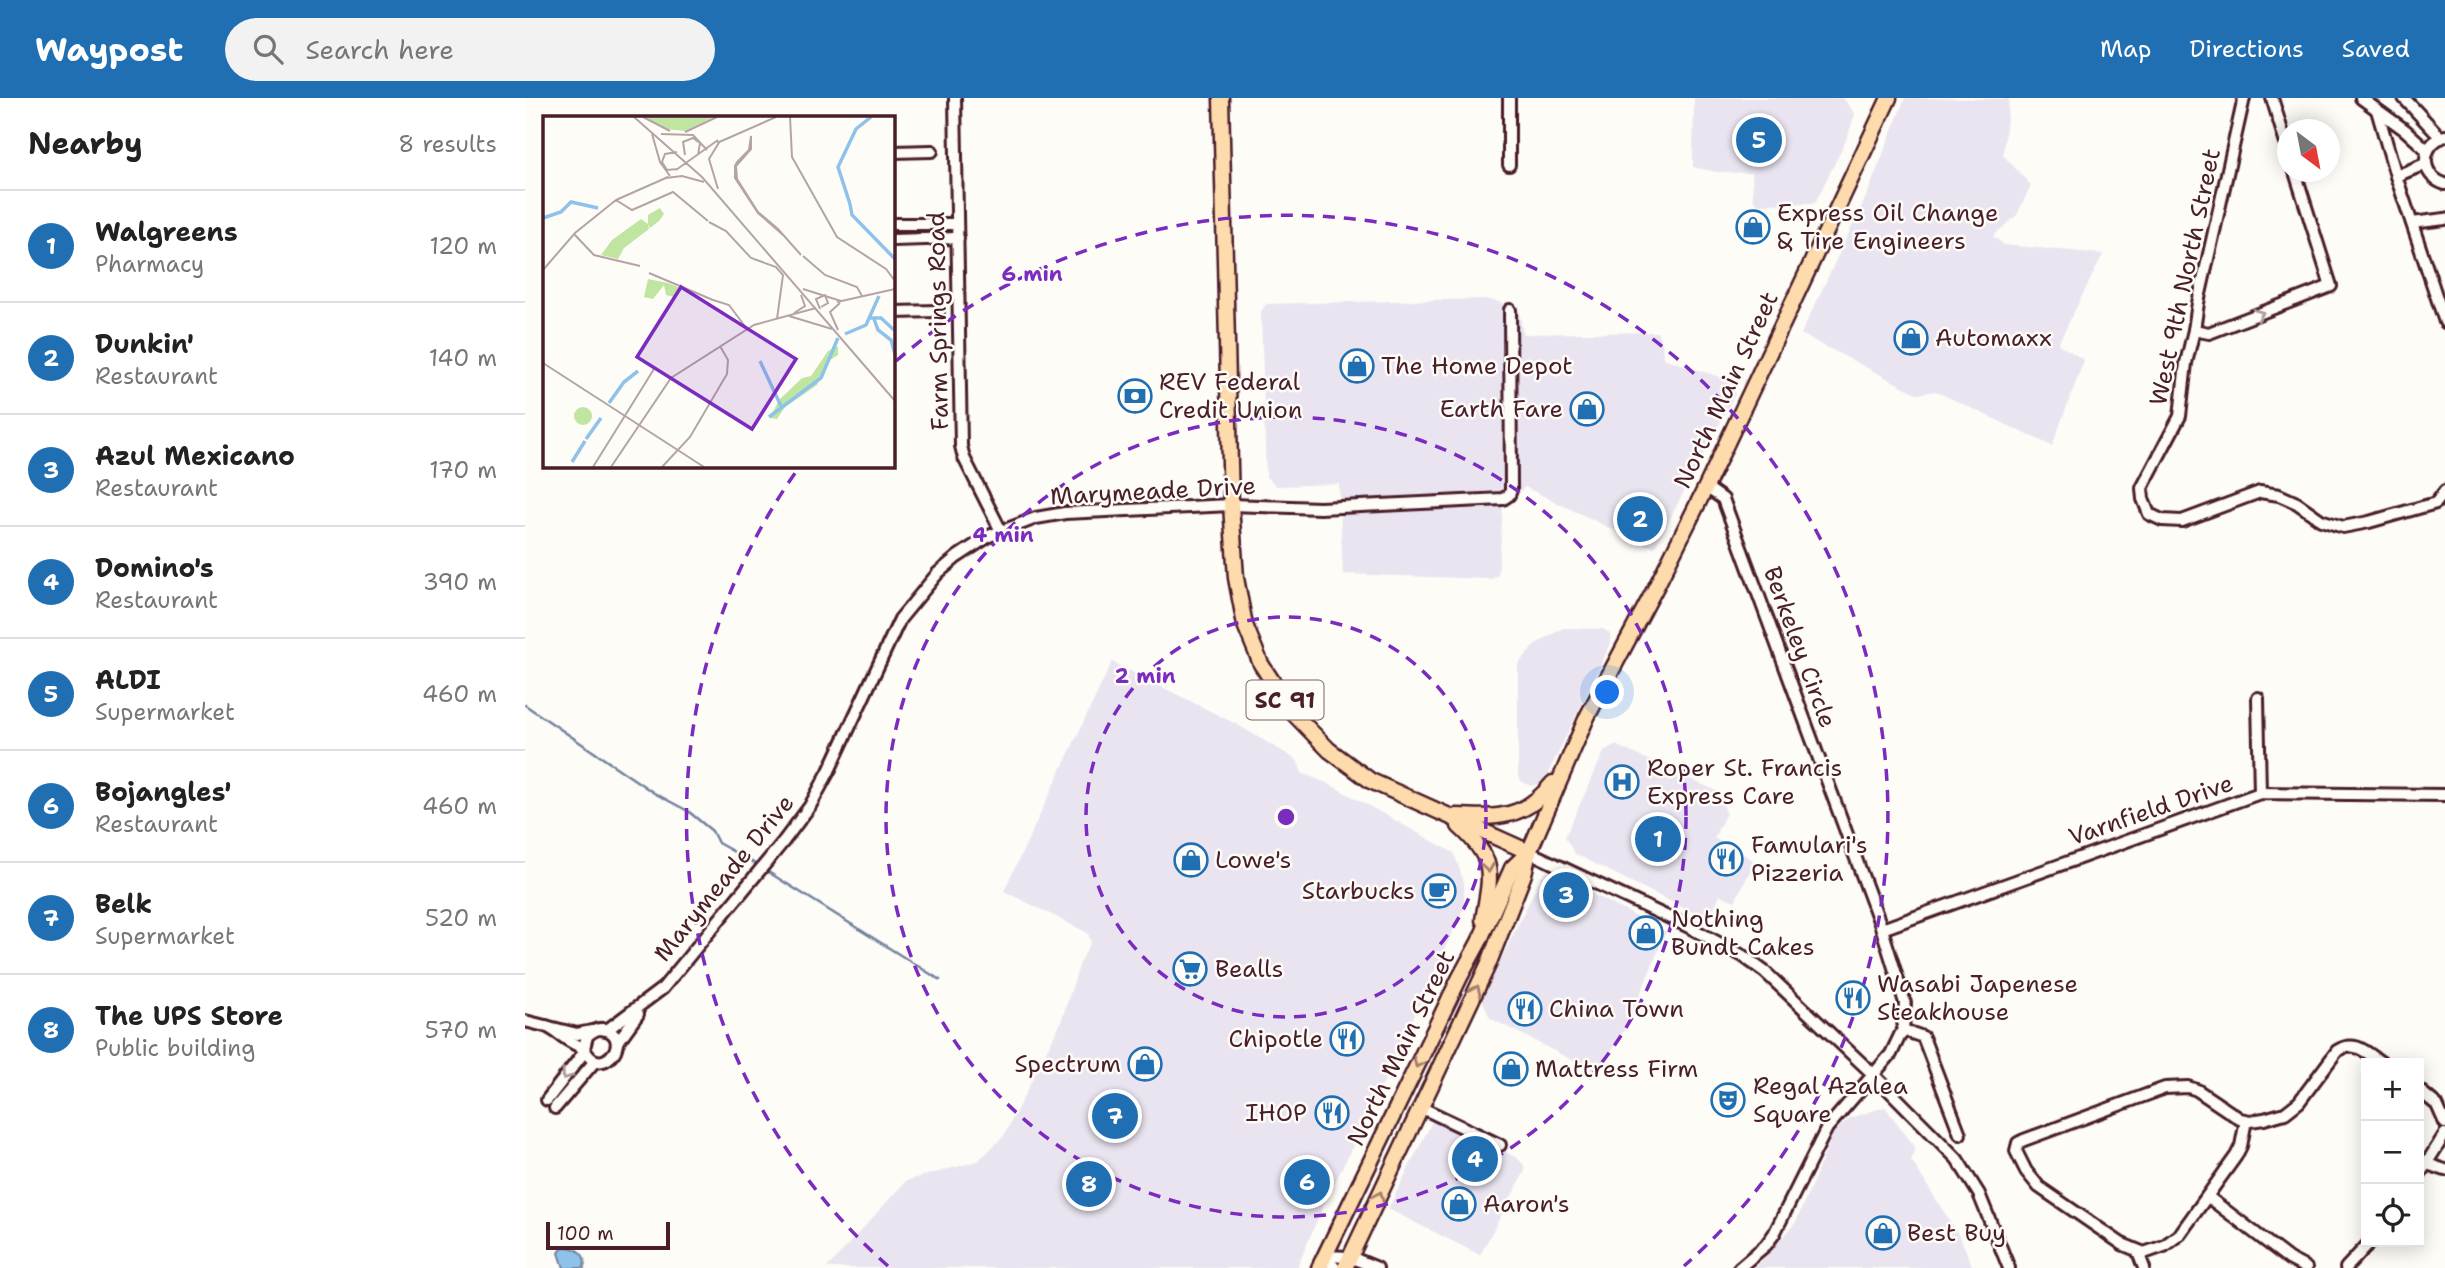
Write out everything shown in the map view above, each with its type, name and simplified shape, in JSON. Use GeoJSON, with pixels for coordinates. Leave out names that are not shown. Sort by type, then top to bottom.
{"type":"FeatureCollection","features":[{"type":"Feature","properties":{"kind":"main road","name":"SC 91"},"geometry":{"type":"LineString","coordinates":[[1221,98],[1231,505],[1236,578],[1245,625],[1261,664],[1293,713],[1329,750],[1371,781],[1529,852]]}},
{"type":"Feature","properties":{"kind":"main road","name":"North Main Street"},"geometry":{"type":"LineString","coordinates":[[1348,1263],[1487,965],[1524,874],[1529,852],[1592,707],[1706,487],[1889,98]]}},
{"type":"Feature","properties":{"kind":"main road"},"geometry":{"type":"LineString","coordinates":[[1448,816],[1494,818],[1519,813],[1540,799],[1564,771]]}},
{"type":"Feature","properties":{"kind":"main road"},"geometry":{"type":"LineString","coordinates":[[1448,816],[1472,837],[1486,855],[1490,877],[1479,942]]}},
{"type":"Feature","properties":{"kind":"main road","name":"North Main Street"},"geometry":{"type":"LineString","coordinates":[[1321,1262],[1479,942],[1512,868],[1529,852]]}},
{"type":"Feature","properties":{"kind":"street"},"geometry":{"type":"LineString","coordinates":[[1509,98],[1509,164]]}},
{"type":"Feature","properties":{"kind":"street","name":"West 9th North Street"},"geometry":{"type":"LineString","coordinates":[[2244,98],[2198,303],[2186,363],[2180,416],[2142,488],[2149,514],[2162,520],[2182,521],[2260,492],[2279,495],[2297,503],[2321,520],[2343,527],[2435,503],[2445,491]]}},
{"type":"Feature","properties":{"kind":"street"},"geometry":{"type":"LineString","coordinates":[[2272,98],[2278,119]]}},
{"type":"Feature","properties":{"kind":"street"},"geometry":{"type":"LineString","coordinates":[[2361,98],[2427,150]]}},
{"type":"Feature","properties":{"kind":"street"},"geometry":{"type":"LineString","coordinates":[[2404,98],[2443,137],[2431,144],[2427,150],[2425,164],[2434,179],[2445,184]]}},
{"type":"Feature","properties":{"kind":"street","name":"Farm Springs Road"},"geometry":{"type":"LineString","coordinates":[[954,99],[961,446],[964,458],[1001,531]]}},
{"type":"Feature","properties":{"kind":"street"},"geometry":{"type":"LineString","coordinates":[[2377,110],[2445,322]]}},
{"type":"Feature","properties":{"kind":"street"},"geometry":{"type":"LineString","coordinates":[[894,152],[932,151]]}},
{"type":"Feature","properties":{"kind":"street"},"geometry":{"type":"LineString","coordinates":[[2396,176],[2425,164]]}},
{"type":"Feature","properties":{"kind":"street"},"geometry":{"type":"LineString","coordinates":[[2194,330],[2209,332],[2331,286],[2298,182]]}},
{"type":"Feature","properties":{"kind":"street"},"geometry":{"type":"LineString","coordinates":[[2412,223],[2445,219]]}},
{"type":"Feature","properties":{"kind":"street"},"geometry":{"type":"LineString","coordinates":[[894,224],[957,224]]}},
{"type":"Feature","properties":{"kind":"street"},"geometry":{"type":"LineString","coordinates":[[894,240],[958,238]]}},
{"type":"Feature","properties":{"kind":"street","name":"Marymeade Drive"},"geometry":{"type":"LineString","coordinates":[[597,1030],[607,1030],[663,988],[810,806],[900,619],[938,573],[957,557],[1001,531],[1036,518],[1065,513],[1231,505],[1320,508],[1503,499],[1511,490],[1510,310]]}},
{"type":"Feature","properties":{"kind":"street"},"geometry":{"type":"LineString","coordinates":[[894,312],[938,311]]}},
{"type":"Feature","properties":{"kind":"street","name":"Berkeley Circle"},"geometry":{"type":"LineString","coordinates":[[1706,487],[1723,499],[1882,929],[1904,997],[1905,1015],[1902,1030],[1891,1055],[1827,1128],[1774,1234],[1766,1245],[1739,1268]]}},
{"type":"Feature","properties":{"kind":"street"},"geometry":{"type":"LineString","coordinates":[[2258,698],[2260,793]]}},
{"type":"Feature","properties":{"kind":"street","name":"Varnfield Drive"},"geometry":{"type":"LineString","coordinates":[[1882,929],[2260,793],[2445,795]]}},
{"type":"Feature","properties":{"kind":"street"},"geometry":{"type":"LineString","coordinates":[[1529,852],[1687,926],[1752,961],[1945,1145],[1971,1178],[1994,1228],[2008,1268]]}},
{"type":"Feature","properties":{"kind":"street","name":"Marymeade Drive"},"geometry":{"type":"LineString","coordinates":[[617,1043],[647,1000]]}},
{"type":"Feature","properties":{"kind":"street"},"geometry":{"type":"LineString","coordinates":[[525,1021],[546,1026],[577,1034],[597,1030],[612,1033],[617,1043],[616,1051],[612,1057],[601,1062],[595,1061],[585,1049],[573,1045],[546,1026]]}},
{"type":"Feature","properties":{"kind":"street"},"geometry":{"type":"LineString","coordinates":[[595,1061],[551,1104],[585,1049],[587,1035],[597,1030]]}},
{"type":"Feature","properties":{"kind":"street"},"geometry":{"type":"LineString","coordinates":[[1902,1030],[1923,1037],[1960,1134]]}},
{"type":"Feature","properties":{"kind":"street"},"geometry":{"type":"LineString","coordinates":[[2246,1120],[2241,1146],[2208,1197],[2172,1241],[2157,1249],[2139,1252],[2108,1235],[2039,1187],[2026,1171],[2016,1151],[2018,1143],[2098,1111],[2165,1088],[2179,1086],[2197,1090],[2230,1114],[2246,1120],[2277,1116],[2292,1108],[2337,1051],[2344,1047],[2359,1047],[2375,1058]]}},
{"type":"Feature","properties":{"kind":"street"},"geometry":{"type":"LineString","coordinates":[[2424,1094],[2437,1105],[2445,1123]]}},
{"type":"Feature","properties":{"kind":"street"},"geometry":{"type":"LineString","coordinates":[[1420,1107],[1500,1145]]}},
{"type":"Feature","properties":{"kind":"street"},"geometry":{"type":"LineString","coordinates":[[2424,1168],[2445,1134]]}},
{"type":"Feature","properties":{"kind":"street"},"geometry":{"type":"LineString","coordinates":[[2427,1164],[2445,1170]]}},
{"type":"Feature","properties":{"kind":"street"},"geometry":{"type":"LineString","coordinates":[[2208,1197],[2306,1268]]}},
{"type":"Feature","properties":{"kind":"street"},"geometry":{"type":"LineString","coordinates":[[2346,1268],[2365,1247]]}},
{"type":"Feature","properties":{"kind":"street"},"geometry":{"type":"LineString","coordinates":[[2134,1268],[2139,1252]]}},
{"type":"Feature","properties":{"kind":"street"},"geometry":{"type":"LineString","coordinates":[[2139,1252],[2144,1268]]}},
{"type":"Feature","properties":{"kind":"street"},"geometry":{"type":"LineString","coordinates":[[1321,1262],[1377,1268]]}},
{"type":"Feature","properties":{"kind":"street"},"geometry":{"type":"LineString","coordinates":[[1321,1262],[1335,1268]]}},
{"type":"Feature","properties":{"kind":"shaded area"},"geometry":{"type":"Polygon","coordinates":[[[1694,98],[1843,98],[1855,114],[1847,138],[1815,203],[1757,204],[1753,199],[1752,173],[1717,172],[1693,167],[1694,98]]]}},
{"type":"Feature","properties":{"kind":"shaded area"},"geometry":{"type":"Polygon","coordinates":[[[1905,98],[2009,99],[2003,155],[2031,185],[2017,215],[1993,236],[2004,245],[2103,254],[2058,344],[2084,360],[2052,446],[1935,391],[1918,394],[1801,334],[1867,195],[1905,98]]]}},
{"type":"Feature","properties":{"kind":"shaded area"},"geometry":{"type":"Polygon","coordinates":[[[1484,299],[1519,311],[1523,334],[1657,332],[1662,342],[1663,358],[1734,382],[1735,394],[1655,547],[1645,545],[1525,487],[1503,507],[1498,575],[1491,579],[1343,574],[1339,484],[1277,486],[1266,477],[1261,312],[1266,304],[1484,299]]]}},
{"type":"Feature","properties":{"kind":"shaded area"},"geometry":{"type":"Polygon","coordinates":[[[1563,628],[1603,629],[1610,633],[1611,643],[1544,782],[1532,786],[1522,782],[1518,775],[1518,664],[1536,644],[1563,628]]]}},
{"type":"Feature","properties":{"kind":"shaded area"},"geometry":{"type":"Polygon","coordinates":[[[1112,662],[1236,724],[1297,760],[1302,773],[1331,785],[1454,853],[1464,883],[1464,907],[1320,1213],[1297,1268],[827,1268],[906,1181],[978,1161],[1004,1136],[1061,1022],[1080,963],[1091,942],[1088,933],[1004,891],[1112,662]]]}},
{"type":"Feature","properties":{"kind":"shaded area"},"geometry":{"type":"Polygon","coordinates":[[[1615,745],[1719,792],[1726,813],[1714,838],[1755,861],[1735,901],[1720,895],[1708,920],[1575,854],[1565,837],[1604,752],[1615,745]]]}},
{"type":"Feature","properties":{"kind":"shaded area"},"geometry":{"type":"Polygon","coordinates":[[[1548,871],[1666,932],[1627,1026],[1600,1070],[1595,1072],[1490,1018],[1482,999],[1541,877],[1548,871]]]}},
{"type":"Feature","properties":{"kind":"shaded area"},"geometry":{"type":"Polygon","coordinates":[[[1885,1107],[1915,1147],[1911,1160],[1961,1239],[1973,1268],[1755,1268],[1796,1222],[1834,1132],[1850,1118],[1885,1107]]]}},
{"type":"Feature","properties":{"kind":"shaded area"},"geometry":{"type":"Polygon","coordinates":[[[1435,1116],[1517,1158],[1524,1165],[1525,1171],[1480,1255],[1388,1209],[1435,1116]]]}},
{"type":"Feature","properties":{"kind":"water"},"geometry":{"type":"Polygon","coordinates":[[[563,1247],[572,1248],[583,1255],[584,1268],[564,1268],[559,1253],[563,1247]]]}},
{"type":"Feature","properties":{"kind":"waterway"},"geometry":{"type":"LineString","coordinates":[[525,705],[654,793],[688,811],[712,831],[718,843],[759,866]]}},
{"type":"Feature","properties":{"kind":"waterway"},"geometry":{"type":"LineString","coordinates":[[765,870],[940,980]]}},
{"type":"Feature","properties":{"kind":"place","name":"ALDI"},"geometry":{"type":"Point","coordinates":[1759,140]}},
{"type":"Feature","properties":{"kind":"place","name":"Express Oil Change & Tire Engineers"},"geometry":{"type":"Point","coordinates":[1753,227]}},
{"type":"Feature","properties":{"kind":"place","name":"Automaxx"},"geometry":{"type":"Point","coordinates":[1911,338]}},
{"type":"Feature","properties":{"kind":"place","name":"The Home Depot"},"geometry":{"type":"Point","coordinates":[1357,366]}},
{"type":"Feature","properties":{"kind":"place","name":"REV Federal Credit Union"},"geometry":{"type":"Point","coordinates":[1135,396]}},
{"type":"Feature","properties":{"kind":"place","name":"Earth Fare"},"geometry":{"type":"Point","coordinates":[1587,409]}},
{"type":"Feature","properties":{"kind":"place","name":"Dunkin'"},"geometry":{"type":"Point","coordinates":[1640,519]}},
{"type":"Feature","properties":{"kind":"place","name":"Roper St. Francis Express Care"},"geometry":{"type":"Point","coordinates":[1622,782]}},
{"type":"Feature","properties":{"kind":"place","name":"Walgreens"},"geometry":{"type":"Point","coordinates":[1658,839]}},
{"type":"Feature","properties":{"kind":"place","name":"Famulari's Pizzeria"},"geometry":{"type":"Point","coordinates":[1726,859]}},
{"type":"Feature","properties":{"kind":"place","name":"Lowe's"},"geometry":{"type":"Point","coordinates":[1191,860]}},
{"type":"Feature","properties":{"kind":"place","name":"Starbucks"},"geometry":{"type":"Point","coordinates":[1439,891]}},
{"type":"Feature","properties":{"kind":"place","name":"Azul Mexicano"},"geometry":{"type":"Point","coordinates":[1566,895]}},
{"type":"Feature","properties":{"kind":"place","name":"Nothing Bundt Cakes"},"geometry":{"type":"Point","coordinates":[1646,933]}},
{"type":"Feature","properties":{"kind":"place","name":"Bealls"},"geometry":{"type":"Point","coordinates":[1190,969]}},
{"type":"Feature","properties":{"kind":"place","name":"Wasabi Japenese Steakhouse"},"geometry":{"type":"Point","coordinates":[1853,998]}},
{"type":"Feature","properties":{"kind":"place","name":"China Town"},"geometry":{"type":"Point","coordinates":[1525,1009]}},
{"type":"Feature","properties":{"kind":"place","name":"Chipotle"},"geometry":{"type":"Point","coordinates":[1347,1039]}},
{"type":"Feature","properties":{"kind":"place","name":"Spectrum"},"geometry":{"type":"Point","coordinates":[1145,1064]}},
{"type":"Feature","properties":{"kind":"place","name":"Mattress Firm"},"geometry":{"type":"Point","coordinates":[1511,1069]}},
{"type":"Feature","properties":{"kind":"place","name":"Regal Azalea Square"},"geometry":{"type":"Point","coordinates":[1728,1100]}},
{"type":"Feature","properties":{"kind":"place","name":"IHOP"},"geometry":{"type":"Point","coordinates":[1332,1113]}},
{"type":"Feature","properties":{"kind":"place","name":"Belk"},"geometry":{"type":"Point","coordinates":[1115,1116]}},
{"type":"Feature","properties":{"kind":"place","name":"Domino's"},"geometry":{"type":"Point","coordinates":[1475,1159]}},
{"type":"Feature","properties":{"kind":"place","name":"Bojangles'"},"geometry":{"type":"Point","coordinates":[1307,1182]}},
{"type":"Feature","properties":{"kind":"place","name":"The UPS Store"},"geometry":{"type":"Point","coordinates":[1089,1184]}},
{"type":"Feature","properties":{"kind":"place","name":"Aaron's"},"geometry":{"type":"Point","coordinates":[1459,1204]}},
{"type":"Feature","properties":{"kind":"place","name":"Best Buy"},"geometry":{"type":"Point","coordinates":[1883,1233]}}]}
